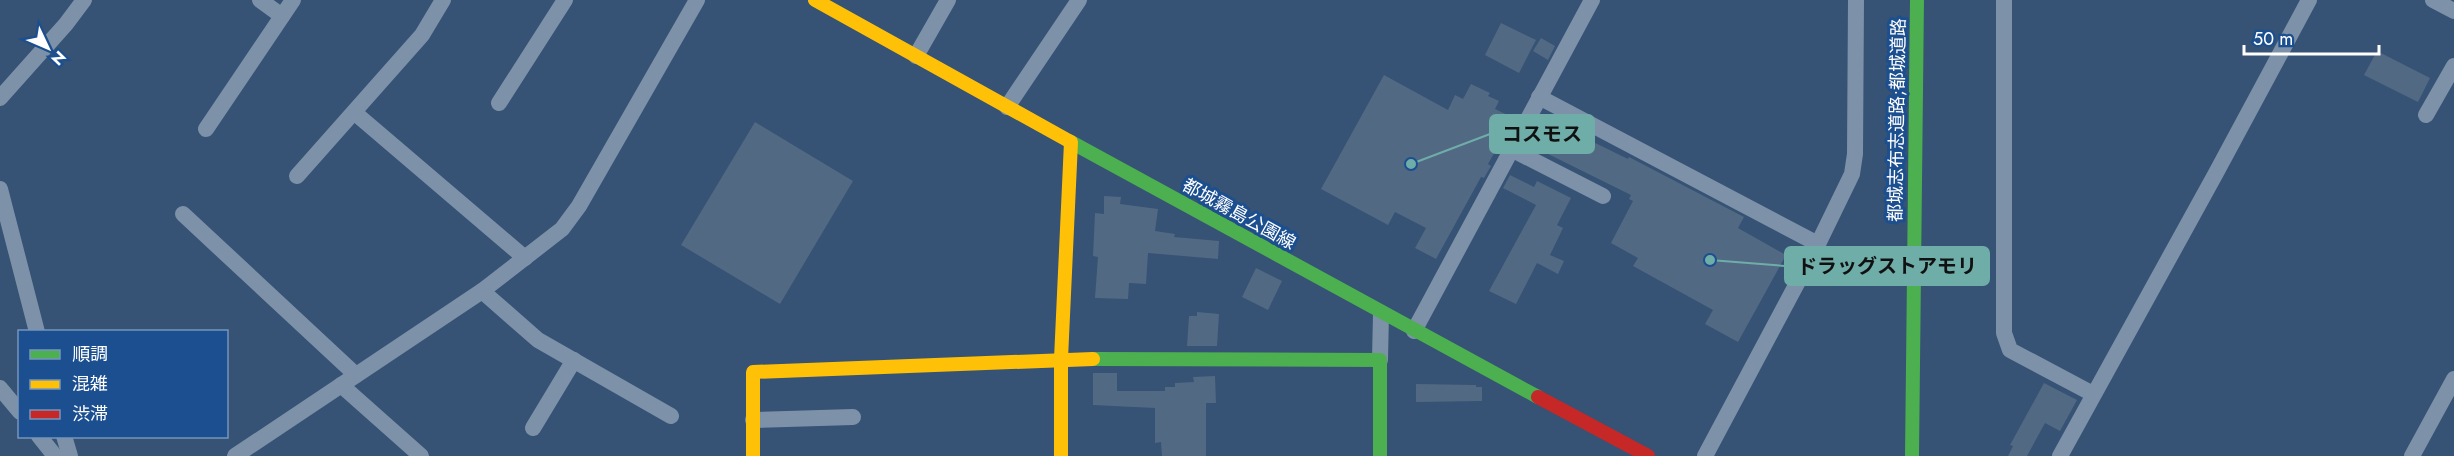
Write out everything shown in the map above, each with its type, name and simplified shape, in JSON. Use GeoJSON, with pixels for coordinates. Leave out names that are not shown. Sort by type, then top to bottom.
{"type":"FeatureCollection","features":[{"type":"Feature","properties":{"kind":"main road","name":"都城霧島公園線"},"geometry":{"type":"LineString","coordinates":[[815,0],[1381,314],[1648,456]]}},
{"type":"Feature","properties":{"kind":"main road","name":"都城志布志道路;都城道路"},"geometry":{"type":"LineString","coordinates":[[1912,456],[1917,0]]}},
{"type":"Feature","properties":{"kind":"main road"},"geometry":{"type":"LineString","coordinates":[[1061,456],[1061,359],[1071,142]]}},
{"type":"Feature","properties":{"kind":"main road"},"geometry":{"type":"LineString","coordinates":[[753,456],[753,372],[1061,359],[1380,360],[1380,456]]}},
{"type":"Feature","properties":{"kind":"street"},"geometry":{"type":"LineString","coordinates":[[0,98],[66,24],[84,0]]}},
{"type":"Feature","properties":{"kind":"street"},"geometry":{"type":"LineString","coordinates":[[261,0],[282,16]]}},
{"type":"Feature","properties":{"kind":"street"},"geometry":{"type":"LineString","coordinates":[[206,129],[293,0]]}},
{"type":"Feature","properties":{"kind":"street"},"geometry":{"type":"LineString","coordinates":[[297,176],[423,35],[443,0]]}},
{"type":"Feature","properties":{"kind":"street"},"geometry":{"type":"LineString","coordinates":[[499,103],[565,0]]}},
{"type":"Feature","properties":{"kind":"street"},"geometry":{"type":"LineString","coordinates":[[235,456],[482,291],[562,229],[579,206],[697,0]]}},
{"type":"Feature","properties":{"kind":"street"},"geometry":{"type":"LineString","coordinates":[[916,56],[948,0]]}},
{"type":"Feature","properties":{"kind":"street"},"geometry":{"type":"LineString","coordinates":[[1007,107],[1079,0]]}},
{"type":"Feature","properties":{"kind":"street"},"geometry":{"type":"LineString","coordinates":[[1414,331],[1592,0]]}},
{"type":"Feature","properties":{"kind":"street"},"geometry":{"type":"LineString","coordinates":[[1705,456],[1818,244],[1852,174],[1855,154],[1856,0]]}},
{"type":"Feature","properties":{"kind":"street"},"geometry":{"type":"LineString","coordinates":[[2004,0],[2004,333],[2010,350],[2093,394]]}},
{"type":"Feature","properties":{"kind":"street"},"geometry":{"type":"LineString","coordinates":[[2060,456],[2309,0]]}},
{"type":"Feature","properties":{"kind":"street"},"geometry":{"type":"LineString","coordinates":[[2433,0],[2454,11]]}},
{"type":"Feature","properties":{"kind":"street"},"geometry":{"type":"LineString","coordinates":[[2426,115],[2454,66]]}},
{"type":"Feature","properties":{"kind":"street"},"geometry":{"type":"LineString","coordinates":[[1539,97],[1818,244]]}},
{"type":"Feature","properties":{"kind":"street"},"geometry":{"type":"LineString","coordinates":[[355,113],[525,258]]}},
{"type":"Feature","properties":{"kind":"street"},"geometry":{"type":"LineString","coordinates":[[1511,149],[1603,196]]}},
{"type":"Feature","properties":{"kind":"street"},"geometry":{"type":"LineString","coordinates":[[0,189],[36,330]]}},
{"type":"Feature","properties":{"kind":"street"},"geometry":{"type":"LineString","coordinates":[[183,214],[357,375]]}},
{"type":"Feature","properties":{"kind":"street"},"geometry":{"type":"LineString","coordinates":[[482,291],[538,340],[671,416]]}},
{"type":"Feature","properties":{"kind":"street"},"geometry":{"type":"LineString","coordinates":[[1380,360],[1381,314]]}},
{"type":"Feature","properties":{"kind":"street"},"geometry":{"type":"LineString","coordinates":[[533,428],[574,360]]}},
{"type":"Feature","properties":{"kind":"street"},"geometry":{"type":"LineString","coordinates":[[2412,456],[2454,379]]}},
{"type":"Feature","properties":{"kind":"street"},"geometry":{"type":"LineString","coordinates":[[341,385],[421,456]]}},
{"type":"Feature","properties":{"kind":"street"},"geometry":{"type":"LineString","coordinates":[[0,388],[18,410]]}},
{"type":"Feature","properties":{"kind":"street"},"geometry":{"type":"LineString","coordinates":[[753,420],[853,417]]}},
{"type":"Feature","properties":{"kind":"street"},"geometry":{"type":"LineString","coordinates":[[41,438],[55,456]]}},
{"type":"Feature","properties":{"kind":"street"},"geometry":{"type":"LineString","coordinates":[[65,438],[70,456]]}},
{"type":"Feature","properties":{"kind":"building"},"geometry":{"type":"Polygon","coordinates":[[[1501,23],[1536,40],[1519,73],[1485,55],[1501,23]]]}},
{"type":"Feature","properties":{"kind":"building"},"geometry":{"type":"Polygon","coordinates":[[[1541,38],[1555,46],[1548,60],[1533,51],[1541,38]]]}},
{"type":"Feature","properties":{"kind":"building"},"geometry":{"type":"Polygon","coordinates":[[[2377,51],[2430,78],[2418,102],[2364,75],[2377,51]]]}},
{"type":"Feature","properties":{"kind":"building"},"geometry":{"type":"Polygon","coordinates":[[[1384,75],[1448,110],[1455,95],[1463,99],[1471,84],[1490,93],[1488,96],[1499,101],[1495,109],[1514,118],[1488,164],[1491,166],[1484,178],[1481,177],[1436,259],[1415,248],[1426,228],[1395,212],[1388,225],[1321,189],[1384,75]]]}},
{"type":"Feature","properties":{"kind":"building"},"geometry":{"type":"Polygon","coordinates":[[[755,122],[853,181],[780,304],[681,245],[755,122]]]}},
{"type":"Feature","properties":{"kind":"building"},"geometry":{"type":"Polygon","coordinates":[[[1558,123],[1744,217],[1738,228],[1786,255],[1738,342],[1705,324],[1713,310],[1633,266],[1638,258],[1611,243],[1633,201],[1629,199],[1631,195],[1544,152],[1558,123]]]}},
{"type":"Feature","properties":{"kind":"building"},"geometry":{"type":"Polygon","coordinates":[[[1510,175],[1534,187],[1537,181],[1571,198],[1557,225],[1563,228],[1550,255],[1564,261],[1558,274],[1537,263],[1516,304],[1489,291],[1536,205],[1503,188],[1510,175]]]}},
{"type":"Feature","properties":{"kind":"building"},"geometry":{"type":"Polygon","coordinates":[[[1104,196],[1121,197],[1120,204],[1158,209],[1155,231],[1175,234],[1174,237],[1219,241],[1218,259],[1148,253],[1146,284],[1129,283],[1128,299],[1095,298],[1098,257],[1093,256],[1095,213],[1104,214],[1104,196]]]}},
{"type":"Feature","properties":{"kind":"building"},"geometry":{"type":"Polygon","coordinates":[[[1256,268],[1282,281],[1268,310],[1242,297],[1256,268]]]}},
{"type":"Feature","properties":{"kind":"building"},"geometry":{"type":"Polygon","coordinates":[[[1197,312],[1219,314],[1217,346],[1187,346],[1189,316],[1197,316],[1197,312]]]}},
{"type":"Feature","properties":{"kind":"building"},"geometry":{"type":"Polygon","coordinates":[[[1093,373],[1117,373],[1117,391],[1165,391],[1165,387],[1175,387],[1175,383],[1194,382],[1193,377],[1215,376],[1216,403],[1206,403],[1206,456],[1162,456],[1161,442],[1155,443],[1155,408],[1093,405],[1093,373]]]}},
{"type":"Feature","properties":{"kind":"building"},"geometry":{"type":"Polygon","coordinates":[[[2044,383],[2077,400],[2060,431],[2045,423],[2027,456],[2008,456],[2013,446],[2010,445],[2044,383]]]}},
{"type":"Feature","properties":{"kind":"building"},"geometry":{"type":"Polygon","coordinates":[[[1416,384],[1476,385],[1476,387],[1482,387],[1482,401],[1416,402],[1416,384]]]}},
{"type":"Feature","properties":{"kind":"traffic: fast"},"geometry":{"type":"LineString","coordinates":[[1912,456],[1917,0]]}},
{"type":"Feature","properties":{"kind":"traffic: fast"},"geometry":{"type":"LineString","coordinates":[[1069,141],[1538,397]]}},
{"type":"Feature","properties":{"kind":"traffic: fast"},"geometry":{"type":"LineString","coordinates":[[1093,359],[1380,360],[1380,456]]}},
{"type":"Feature","properties":{"kind":"traffic: slow"},"geometry":{"type":"LineString","coordinates":[[815,0],[1069,141]]}},
{"type":"Feature","properties":{"kind":"traffic: slow"},"geometry":{"type":"LineString","coordinates":[[1061,456],[1061,359],[1071,142]]}},
{"type":"Feature","properties":{"kind":"traffic: slow"},"geometry":{"type":"LineString","coordinates":[[753,456],[753,372],[1093,359]]}},
{"type":"Feature","properties":{"kind":"traffic: jam"},"geometry":{"type":"LineString","coordinates":[[1538,397],[1648,456]]}},
{"type":"Feature","properties":{"kind":"place","name":"コスモス"},"geometry":{"type":"Point","coordinates":[1411,164]}},
{"type":"Feature","properties":{"kind":"place","name":"ドラッグストアモリ"},"geometry":{"type":"Point","coordinates":[1710,260]}}]}
